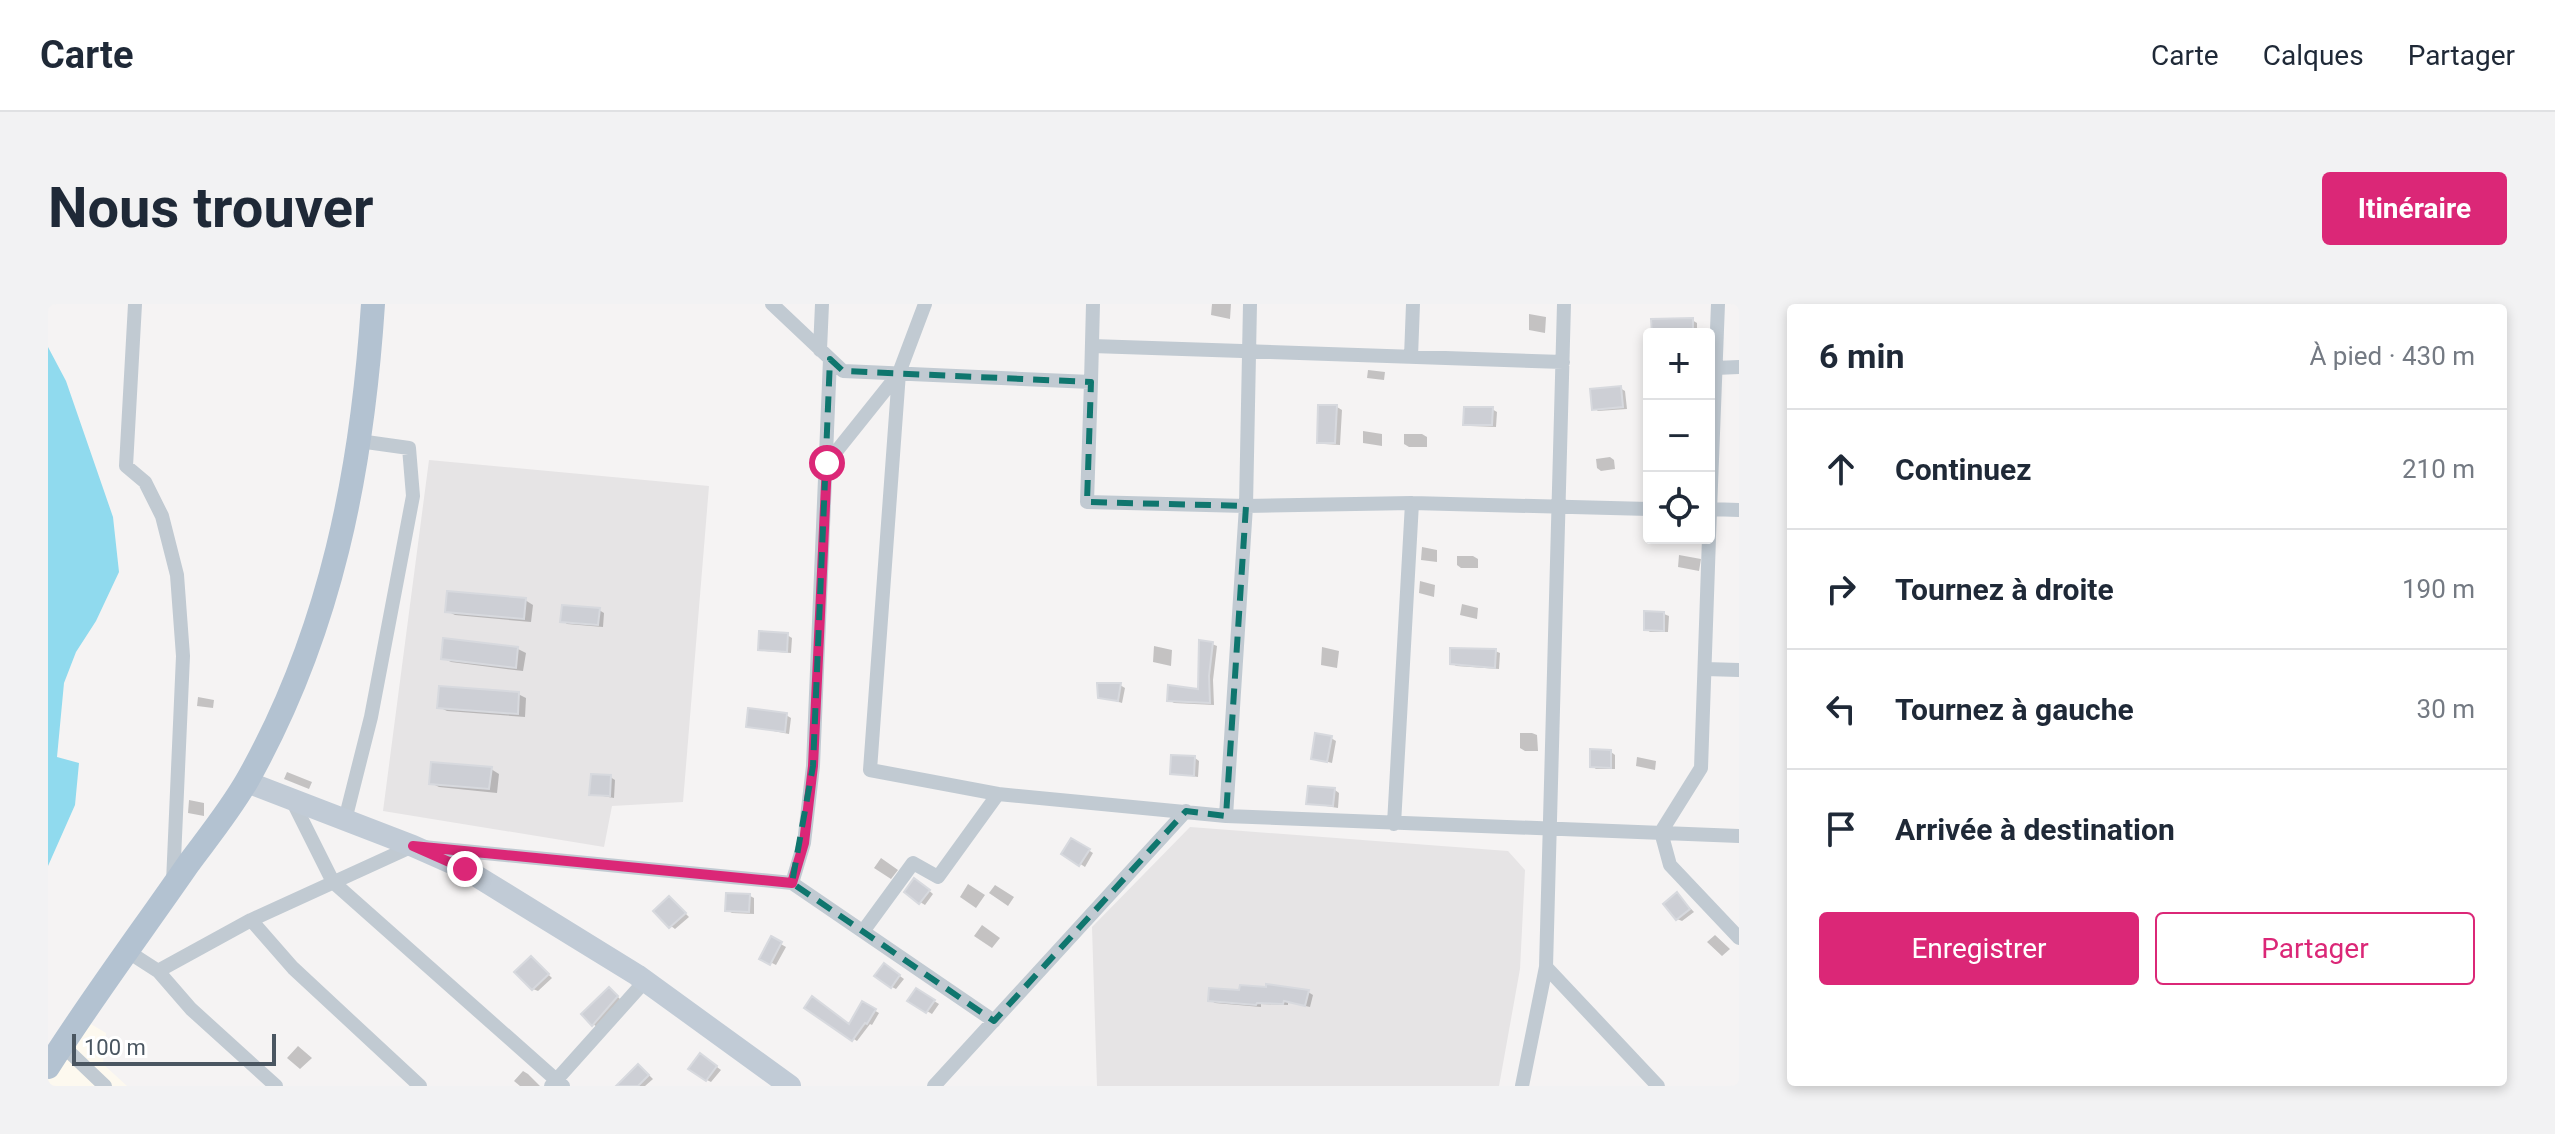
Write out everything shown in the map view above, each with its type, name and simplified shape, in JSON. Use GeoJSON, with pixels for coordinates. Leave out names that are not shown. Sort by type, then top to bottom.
{"type":"FeatureCollection","features":[{"type":"Feature","properties":{"kind":"main road"},"geometry":{"type":"LineString","coordinates":[[48,1067],[247,782],[299,674],[323,608],[340,547],[369,371],[373,304]]}},
{"type":"Feature","properties":{"kind":"street"},"geometry":{"type":"LineString","coordinates":[[135,304],[126,466],[145,482],[162,516],[177,575],[183,656],[173,887]]}},
{"type":"Feature","properties":{"kind":"street"},"geometry":{"type":"LineString","coordinates":[[772,304],[843,371],[1091,382]]}},
{"type":"Feature","properties":{"kind":"street"},"geometry":{"type":"LineString","coordinates":[[792,883],[804,843],[813,766],[827,463],[822,304]]}},
{"type":"Feature","properties":{"kind":"street"},"geometry":{"type":"LineString","coordinates":[[925,304],[899,373],[870,770],[998,794],[1226,816],[1739,836]]}},
{"type":"Feature","properties":{"kind":"street"},"geometry":{"type":"LineString","coordinates":[[1093,304],[1087,502],[1246,506],[1412,503],[1643,509]]}},
{"type":"Feature","properties":{"kind":"street"},"geometry":{"type":"LineString","coordinates":[[1226,816],[1246,506],[1250,304]]}},
{"type":"Feature","properties":{"kind":"street"},"geometry":{"type":"LineString","coordinates":[[1411,357],[1413,304]]}},
{"type":"Feature","properties":{"kind":"street"},"geometry":{"type":"LineString","coordinates":[[1522,1086],[1546,967],[1564,304]]}},
{"type":"Feature","properties":{"kind":"street"},"geometry":{"type":"LineString","coordinates":[[1718,304],[1715,368],[1739,367]]}},
{"type":"Feature","properties":{"kind":"street"},"geometry":{"type":"LineString","coordinates":[[1092,346],[1563,362]]}},
{"type":"Feature","properties":{"kind":"street"},"geometry":{"type":"LineString","coordinates":[[827,463],[899,373]]}},
{"type":"Feature","properties":{"kind":"street"},"geometry":{"type":"LineString","coordinates":[[1711,472],[1714,400]]}},
{"type":"Feature","properties":{"kind":"street"},"geometry":{"type":"LineString","coordinates":[[345,820],[371,717],[413,496],[409,448],[359,441]]}},
{"type":"Feature","properties":{"kind":"street"},"geometry":{"type":"LineString","coordinates":[[1394,824],[1412,503]]}},
{"type":"Feature","properties":{"kind":"street"},"geometry":{"type":"LineString","coordinates":[[1715,509],[1739,510]]}},
{"type":"Feature","properties":{"kind":"street"},"geometry":{"type":"LineString","coordinates":[[1709,544],[1701,768],[1661,832],[1670,865],[1739,938]]}},
{"type":"Feature","properties":{"kind":"street"},"geometry":{"type":"LineString","coordinates":[[1705,669],[1739,670]]}},
{"type":"Feature","properties":{"kind":"street"},"geometry":{"type":"LineString","coordinates":[[247,782],[465,869],[645,981],[790,1086]]}},
{"type":"Feature","properties":{"kind":"street"},"geometry":{"type":"LineString","coordinates":[[864,930],[913,863],[938,877],[998,794]]}},
{"type":"Feature","properties":{"kind":"street"},"geometry":{"type":"LineString","coordinates":[[292,799],[333,882],[557,1084],[645,981]]}},
{"type":"Feature","properties":{"kind":"street"},"geometry":{"type":"LineString","coordinates":[[934,1086],[1186,811]]}},
{"type":"Feature","properties":{"kind":"street"},"geometry":{"type":"LineString","coordinates":[[158,971],[251,920],[413,846],[792,883],[994,1021]]}},
{"type":"Feature","properties":{"kind":"street"},"geometry":{"type":"LineString","coordinates":[[251,920],[293,968],[420,1086]]}},
{"type":"Feature","properties":{"kind":"street"},"geometry":{"type":"LineString","coordinates":[[127,951],[158,971],[191,1009],[276,1086]]}},
{"type":"Feature","properties":{"kind":"street"},"geometry":{"type":"LineString","coordinates":[[1546,967],[1658,1086]]}},
{"type":"Feature","properties":{"kind":"street"},"geometry":{"type":"LineString","coordinates":[[62,1045],[99,1084]]}},
{"type":"Feature","properties":{"kind":"highlighted area"},"geometry":{"type":"Polygon","coordinates":[[[830,359],[843,371],[1091,382],[1087,502],[1246,506],[1226,816],[1186,811],[994,1021],[792,883],[813,766],[830,359]]]}},
{"type":"Feature","properties":{"kind":"shaded area"},"geometry":{"type":"Polygon","coordinates":[[[429,460],[709,486],[683,802],[612,806],[604,847],[383,811],[429,460]]]}},
{"type":"Feature","properties":{"kind":"shaded area"},"geometry":{"type":"Polygon","coordinates":[[[1190,827],[1508,851],[1525,870],[1520,969],[1499,1086],[1097,1086],[1092,927],[1190,827]]]}},
{"type":"Feature","properties":{"kind":"shaded area"},"geometry":{"type":"Polygon","coordinates":[[[84,1020],[106,1033],[103,1064],[127,1086],[48,1086],[48,1077],[84,1020]]]}},
{"type":"Feature","properties":{"kind":"water"},"geometry":{"type":"Polygon","coordinates":[[[48,347],[66,381],[113,517],[119,572],[96,621],[76,652],[64,683],[57,757],[79,763],[75,805],[48,866],[48,347]]]}},
{"type":"Feature","properties":{"kind":"building"},"geometry":{"type":"Polygon","coordinates":[[[1693,318],[1693,328],[1652,328],[1651,319],[1693,318]]]}},
{"type":"Feature","properties":{"kind":"building"},"geometry":{"type":"Polygon","coordinates":[[[1621,386],[1623,407],[1592,410],[1590,389],[1621,386]]]}},
{"type":"Feature","properties":{"kind":"building"},"geometry":{"type":"Polygon","coordinates":[[[1318,405],[1337,405],[1335,443],[1317,443],[1318,405]]]}},
{"type":"Feature","properties":{"kind":"building"},"geometry":{"type":"Polygon","coordinates":[[[1464,407],[1493,407],[1492,425],[1463,425],[1464,407]]]}},
{"type":"Feature","properties":{"kind":"building"},"geometry":{"type":"Polygon","coordinates":[[[447,591],[526,598],[524,619],[445,612],[447,591]]]}},
{"type":"Feature","properties":{"kind":"building"},"geometry":{"type":"Polygon","coordinates":[[[562,605],[600,608],[598,625],[560,622],[562,605]]]}},
{"type":"Feature","properties":{"kind":"building"},"geometry":{"type":"Polygon","coordinates":[[[1644,611],[1664,612],[1664,631],[1644,630],[1644,611]]]}},
{"type":"Feature","properties":{"kind":"building"},"geometry":{"type":"Polygon","coordinates":[[[759,631],[788,633],[787,652],[758,650],[759,631]]]}},
{"type":"Feature","properties":{"kind":"building"},"geometry":{"type":"Polygon","coordinates":[[[443,638],[518,647],[516,668],[441,659],[443,638]]]}},
{"type":"Feature","properties":{"kind":"building"},"geometry":{"type":"Polygon","coordinates":[[[1199,640],[1213,642],[1210,703],[1167,701],[1168,685],[1198,689],[1199,640]]]}},
{"type":"Feature","properties":{"kind":"building"},"geometry":{"type":"Polygon","coordinates":[[[1450,648],[1496,649],[1495,668],[1450,664],[1450,648]]]}},
{"type":"Feature","properties":{"kind":"building"},"geometry":{"type":"Polygon","coordinates":[[[1097,683],[1121,683],[1118,701],[1098,698],[1097,683]]]}},
{"type":"Feature","properties":{"kind":"building"},"geometry":{"type":"Polygon","coordinates":[[[439,686],[519,692],[518,714],[437,708],[439,686]]]}},
{"type":"Feature","properties":{"kind":"building"},"geometry":{"type":"Polygon","coordinates":[[[748,708],[787,713],[785,732],[746,727],[748,708]]]}},
{"type":"Feature","properties":{"kind":"building"},"geometry":{"type":"Polygon","coordinates":[[[1315,733],[1332,736],[1327,762],[1311,759],[1315,733]]]}},
{"type":"Feature","properties":{"kind":"building"},"geometry":{"type":"Polygon","coordinates":[[[1590,749],[1611,750],[1611,768],[1590,767],[1590,749]]]}},
{"type":"Feature","properties":{"kind":"building"},"geometry":{"type":"Polygon","coordinates":[[[1171,755],[1195,756],[1194,776],[1170,774],[1171,755]]]}},
{"type":"Feature","properties":{"kind":"building"},"geometry":{"type":"Polygon","coordinates":[[[431,762],[492,767],[489,789],[429,784],[431,762]]]}},
{"type":"Feature","properties":{"kind":"building"},"geometry":{"type":"Polygon","coordinates":[[[591,774],[611,775],[610,796],[589,795],[591,774]]]}},
{"type":"Feature","properties":{"kind":"building"},"geometry":{"type":"Polygon","coordinates":[[[1308,786],[1335,788],[1333,806],[1306,804],[1308,786]]]}},
{"type":"Feature","properties":{"kind":"building"},"geometry":{"type":"Polygon","coordinates":[[[1071,838],[1090,849],[1079,866],[1061,854],[1071,838]]]}},
{"type":"Feature","properties":{"kind":"building"},"geometry":{"type":"Polygon","coordinates":[[[914,878],[930,890],[919,904],[904,892],[914,878]]]}},
{"type":"Feature","properties":{"kind":"building"},"geometry":{"type":"Polygon","coordinates":[[[1677,892],[1690,909],[1676,920],[1663,904],[1677,892]]]}},
{"type":"Feature","properties":{"kind":"building"},"geometry":{"type":"Polygon","coordinates":[[[726,893],[750,894],[749,912],[725,911],[726,893]]]}},
{"type":"Feature","properties":{"kind":"building"},"geometry":{"type":"Polygon","coordinates":[[[669,896],[686,913],[669,928],[653,911],[669,896]]]}},
{"type":"Feature","properties":{"kind":"building"},"geometry":{"type":"Polygon","coordinates":[[[771,936],[782,942],[770,965],[759,959],[771,936]]]}},
{"type":"Feature","properties":{"kind":"building"},"geometry":{"type":"Polygon","coordinates":[[[531,956],[549,974],[532,990],[514,972],[531,956]]]}},
{"type":"Feature","properties":{"kind":"building"},"geometry":{"type":"Polygon","coordinates":[[[884,963],[900,975],[891,988],[874,976],[884,963]]]}},
{"type":"Feature","properties":{"kind":"building"},"geometry":{"type":"Polygon","coordinates":[[[1266,984],[1309,990],[1305,1006],[1284,1001],[1283,1004],[1256,1005],[1208,1001],[1209,988],[1239,990],[1240,985],[1266,987],[1266,984]]]}},
{"type":"Feature","properties":{"kind":"building"},"geometry":{"type":"Polygon","coordinates":[[[609,987],[618,996],[592,1026],[581,1014],[609,987]]]}},
{"type":"Feature","properties":{"kind":"building"},"geometry":{"type":"Polygon","coordinates":[[[916,988],[935,1000],[926,1013],[907,1001],[916,988]]]}},
{"type":"Feature","properties":{"kind":"building"},"geometry":{"type":"Polygon","coordinates":[[[812,996],[849,1024],[862,1001],[876,1009],[852,1041],[804,1008],[812,996]]]}},
{"type":"Feature","properties":{"kind":"building"},"geometry":{"type":"Polygon","coordinates":[[[700,1053],[717,1066],[706,1081],[688,1069],[700,1053]]]}},
{"type":"Feature","properties":{"kind":"building"},"geometry":{"type":"Polygon","coordinates":[[[638,1064],[649,1075],[638,1086],[616,1086],[638,1064]]]}},
{"type":"Feature","properties":{"kind":"route"},"geometry":{"type":"LineString","coordinates":[[465,869],[413,846],[792,883],[804,843],[813,766],[827,463]]}}]}
